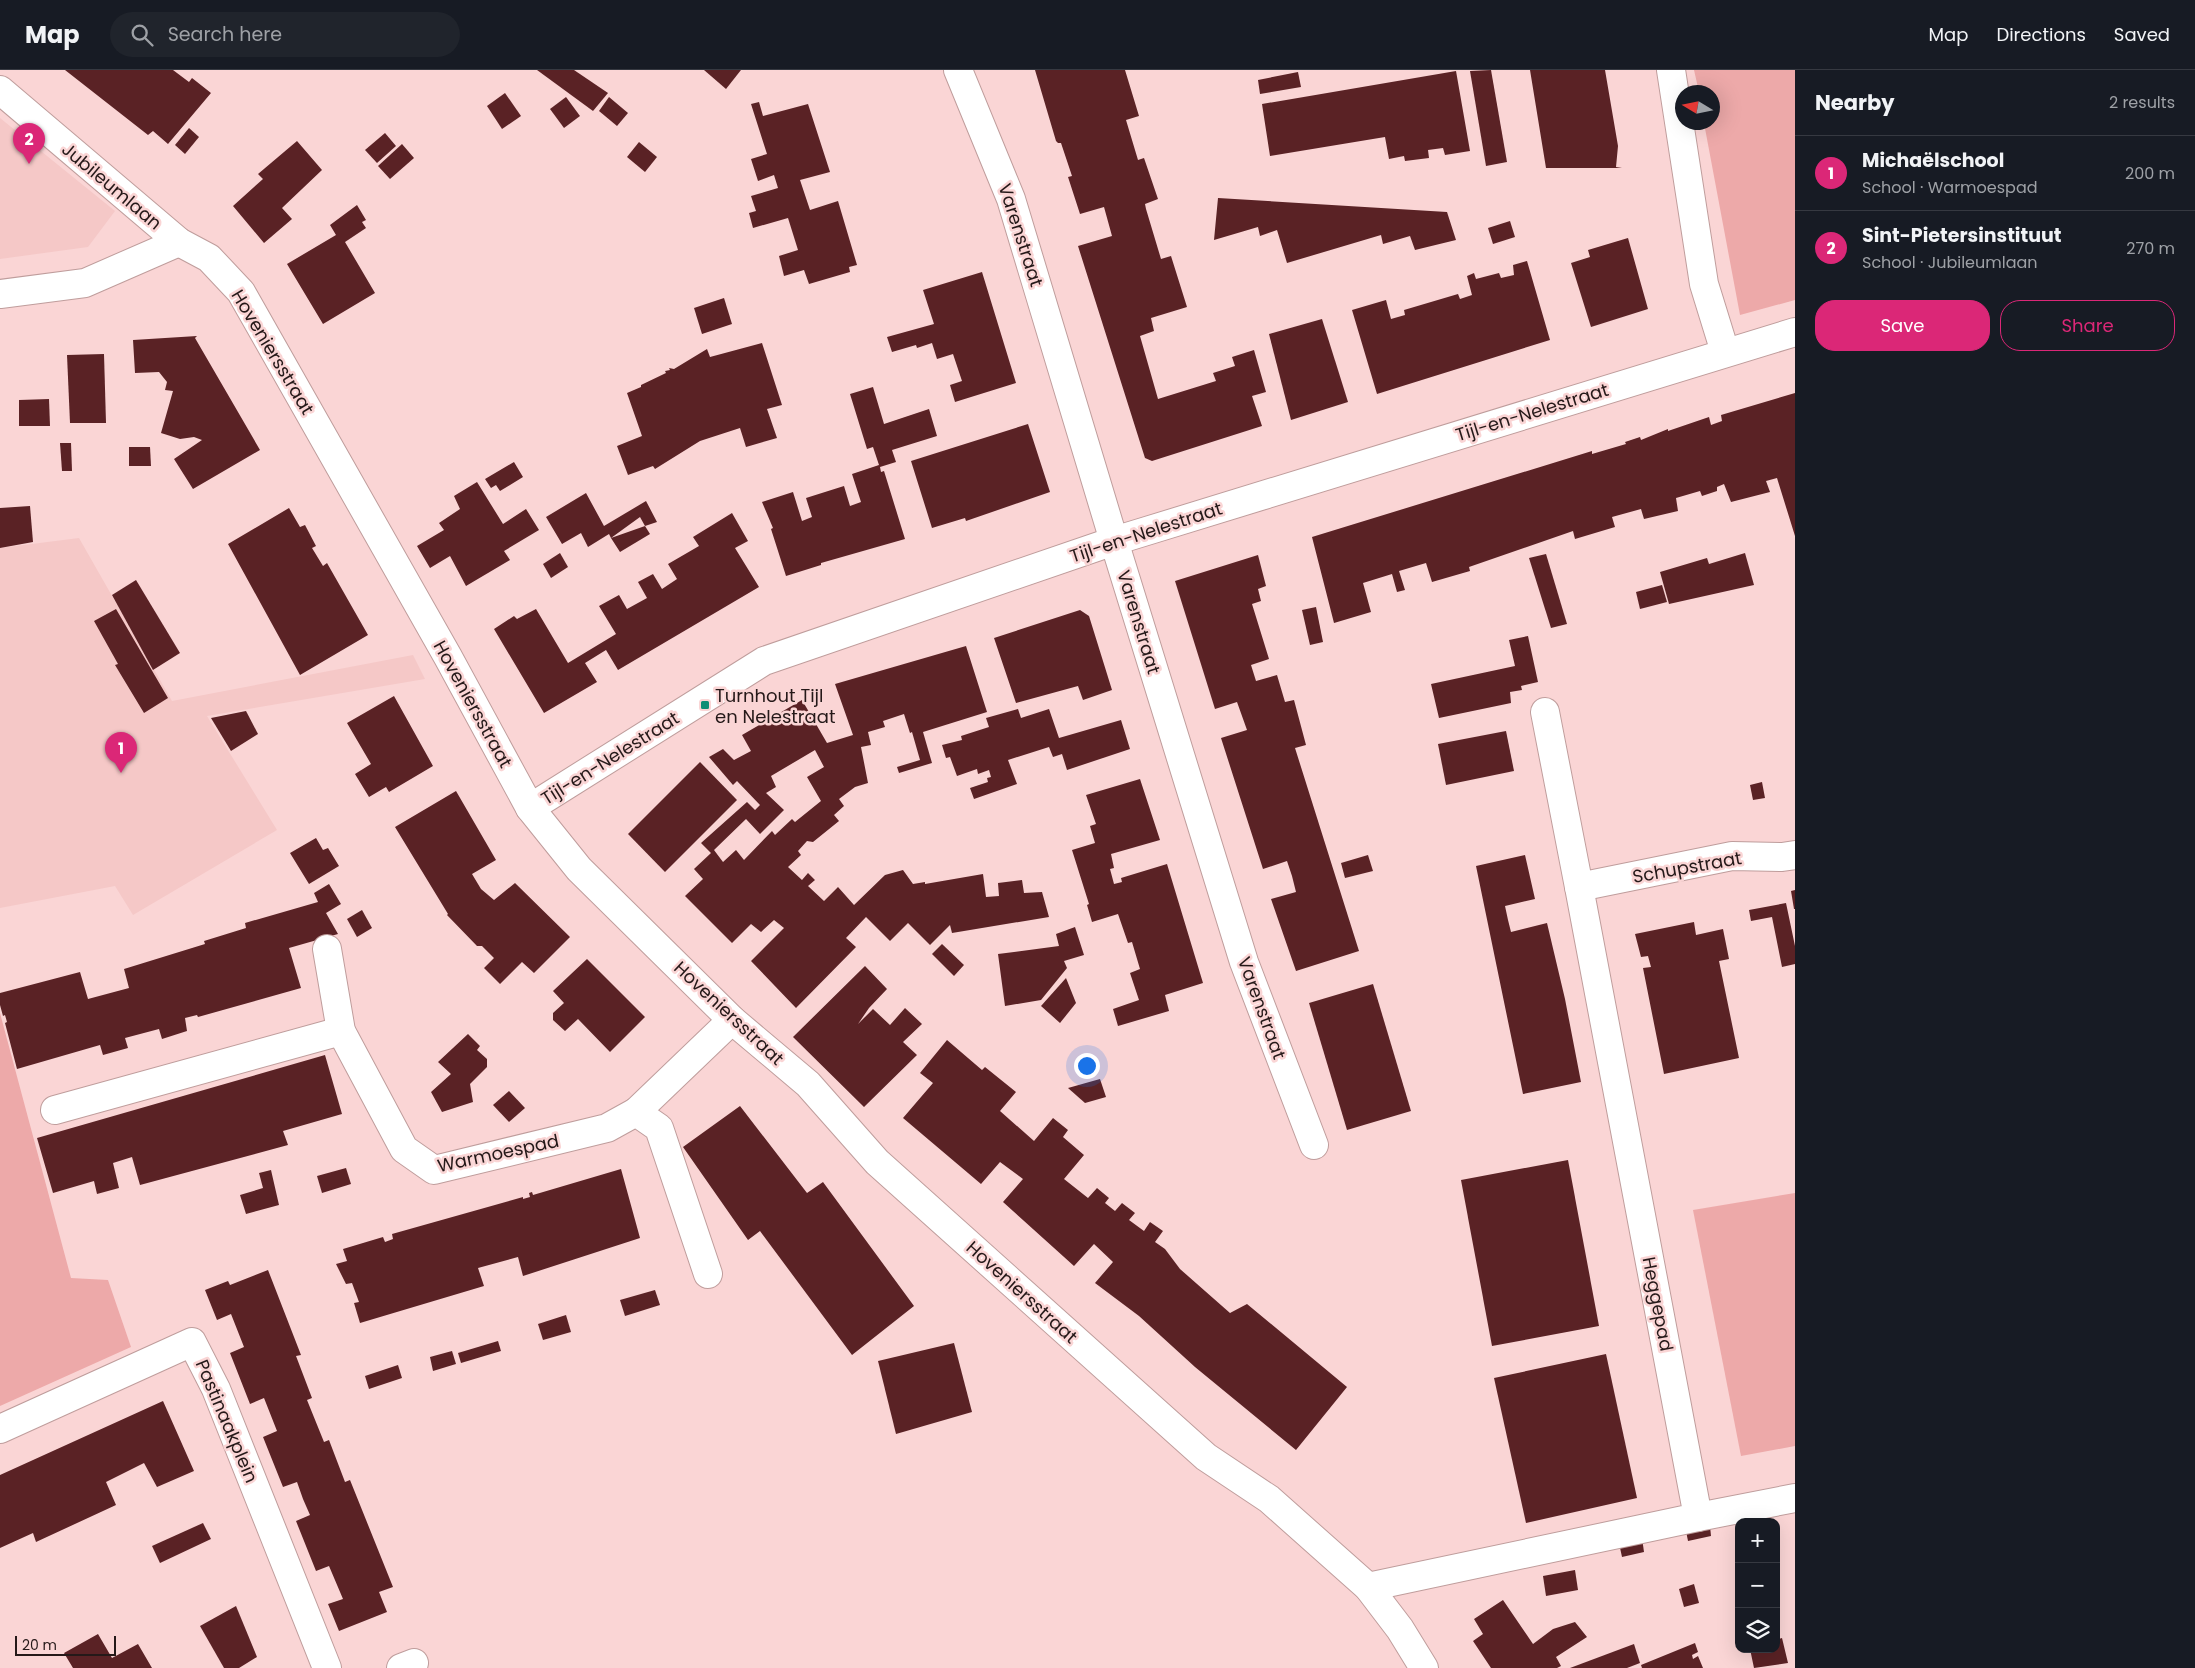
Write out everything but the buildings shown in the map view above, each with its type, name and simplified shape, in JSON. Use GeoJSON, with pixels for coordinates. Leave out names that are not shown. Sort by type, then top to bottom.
{"type":"FeatureCollection","features":[{"type":"Feature","properties":{"kind":"street","name":"Varenstraat"},"geometry":{"type":"LineString","coordinates":[[958,70],[1011,199],[1244,962],[1314,1146]]}},
{"type":"Feature","properties":{"kind":"street"},"geometry":{"type":"LineString","coordinates":[[1672,70],[1704,284],[1725,352]]}},
{"type":"Feature","properties":{"kind":"street","name":"Jubileumlaan"},"geometry":{"type":"LineString","coordinates":[[0,90],[179,242]]}},
{"type":"Feature","properties":{"kind":"street"},"geometry":{"type":"LineString","coordinates":[[0,294],[85,282],[179,242]]}},
{"type":"Feature","properties":{"kind":"street","name":"Hoveniersstraat"},"geometry":{"type":"LineString","coordinates":[[179,242],[209,258],[241,292],[443,648],[530,808],[579,869],[732,1020],[808,1084],[877,1162],[1206,1457],[1269,1499],[1368,1587],[1400,1629],[1424,1668]]}},
{"type":"Feature","properties":{"kind":"street","name":"Tijl-en-Nelestraat"},"geometry":{"type":"LineString","coordinates":[[530,808],[764,661],[1114,541],[1795,332]]}},
{"type":"Feature","properties":{"kind":"street"},"geometry":{"type":"LineString","coordinates":[[1545,712],[1579,887]]}},
{"type":"Feature","properties":{"kind":"street","name":"Schupstraat"},"geometry":{"type":"LineString","coordinates":[[1579,887],[1732,856],[1782,857],[1795,854]]}},
{"type":"Feature","properties":{"kind":"street","name":"Heggepad"},"geometry":{"type":"LineString","coordinates":[[1579,887],[1698,1517]]}},
{"type":"Feature","properties":{"kind":"street","name":"Warmoespad"},"geometry":{"type":"LineString","coordinates":[[327,949],[340,1031],[404,1149],[434,1170],[607,1128],[636,1112],[732,1020]]}},
{"type":"Feature","properties":{"kind":"street"},"geometry":{"type":"LineString","coordinates":[[55,1110],[340,1031]]}},
{"type":"Feature","properties":{"kind":"street"},"geometry":{"type":"LineString","coordinates":[[636,1112],[660,1128],[708,1274]]}},
{"type":"Feature","properties":{"kind":"street","name":"Pastinaakplein"},"geometry":{"type":"LineString","coordinates":[[0,1429],[192,1342],[216,1389],[327,1668]]}},
{"type":"Feature","properties":{"kind":"street"},"geometry":{"type":"LineString","coordinates":[[1368,1587],[1795,1498]]}},
{"type":"Feature","properties":{"kind":"shaded area"},"geometry":{"type":"Polygon","coordinates":[[[1694,70],[1795,70],[1795,300],[1740,315],[1705,130],[1720,130],[1720,85],[1697,85],[1694,70]]]}},
{"type":"Feature","properties":{"kind":"shaded area"},"geometry":{"type":"Polygon","coordinates":[[[0,118],[115,211],[88,247],[0,259],[0,118]]]}},
{"type":"Feature","properties":{"kind":"shaded area"},"geometry":{"type":"Polygon","coordinates":[[[79,538],[172,701],[413,655],[425,679],[207,716],[277,830],[133,915],[115,886],[0,908],[0,548],[79,538]]]}},
{"type":"Feature","properties":{"kind":"shaded area"},"geometry":{"type":"Polygon","coordinates":[[[0,1013],[71,1278],[108,1280],[131,1347],[0,1406],[0,1013]]]}},
{"type":"Feature","properties":{"kind":"shaded area"},"geometry":{"type":"Polygon","coordinates":[[[1795,1193],[1795,1446],[1741,1456],[1693,1210],[1795,1193]]]}},
{"type":"Feature","properties":{"kind":"place","name":"Sint-Pietersinstituut"},"geometry":{"type":"Point","coordinates":[29,164]}},
{"type":"Feature","properties":{"kind":"place","name":"Turnhout Tijl en Nelestraat"},"geometry":{"type":"Point","coordinates":[705,705]}},
{"type":"Feature","properties":{"kind":"place","name":"Michaëlschool"},"geometry":{"type":"Point","coordinates":[121,773]}}]}
